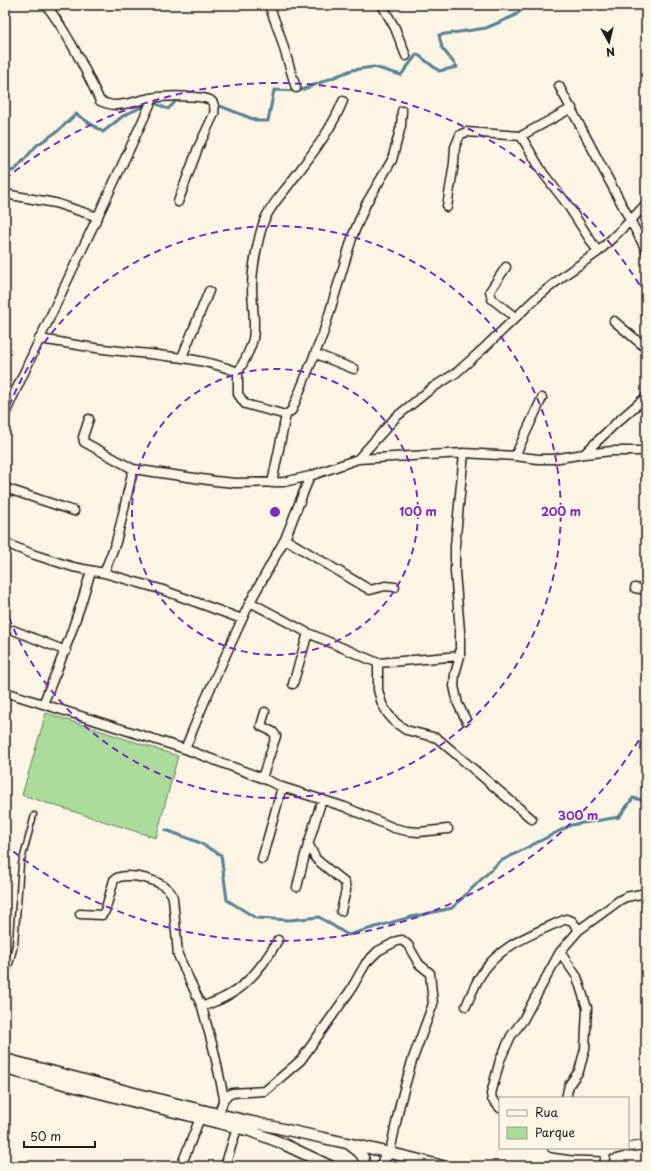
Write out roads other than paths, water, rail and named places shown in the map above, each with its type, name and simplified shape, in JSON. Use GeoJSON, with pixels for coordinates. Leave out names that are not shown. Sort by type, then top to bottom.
{"type":"FeatureCollection","features":[{"type":"Feature","properties":{"kind":"street"},"geometry":{"type":"LineString","coordinates":[[46,5],[60,23],[76,50],[100,101],[115,105],[153,98],[188,96],[209,100],[215,107],[214,114],[198,148],[178,202]]}},
{"type":"Feature","properties":{"kind":"street"},"geometry":{"type":"LineString","coordinates":[[269,5],[296,88]]}},
{"type":"Feature","properties":{"kind":"street"},"geometry":{"type":"LineString","coordinates":[[382,5],[395,28],[406,56]]}},
{"type":"Feature","properties":{"kind":"street"},"geometry":{"type":"LineString","coordinates":[[644,5],[646,12]]}},
{"type":"Feature","properties":{"kind":"street"},"geometry":{"type":"LineString","coordinates":[[559,86],[646,250]]}},
{"type":"Feature","properties":{"kind":"street"},"geometry":{"type":"LineString","coordinates":[[5,414],[153,98]]}},
{"type":"Feature","properties":{"kind":"street"},"geometry":{"type":"LineString","coordinates":[[286,415],[245,404],[238,394],[238,372],[249,352],[253,339],[254,328],[252,286],[257,250],[264,221],[276,202],[327,134],[343,101]]}},
{"type":"Feature","properties":{"kind":"street"},"geometry":{"type":"LineString","coordinates":[[447,207],[455,147],[460,134],[466,132],[521,136],[572,108]]}},
{"type":"Feature","properties":{"kind":"street"},"geometry":{"type":"LineString","coordinates":[[272,483],[286,415],[292,410],[316,354],[353,235],[366,204],[392,160],[399,133],[402,111]]}},
{"type":"Feature","properties":{"kind":"street"},"geometry":{"type":"LineString","coordinates":[[521,136],[543,173],[567,204],[598,252]]}},
{"type":"Feature","properties":{"kind":"street"},"geometry":{"type":"LineString","coordinates":[[5,194],[55,203],[98,217]]}},
{"type":"Feature","properties":{"kind":"street"},"geometry":{"type":"LineString","coordinates":[[358,459],[396,417],[432,388],[456,373],[535,299],[598,252],[646,204]]}},
{"type":"Feature","properties":{"kind":"street"},"geometry":{"type":"LineString","coordinates":[[506,267],[490,291],[492,299],[515,318]]}},
{"type":"Feature","properties":{"kind":"street"},"geometry":{"type":"LineString","coordinates":[[182,357],[209,291]]}},
{"type":"Feature","properties":{"kind":"street"},"geometry":{"type":"LineString","coordinates":[[614,321],[646,348]]}},
{"type":"Feature","properties":{"kind":"street"},"geometry":{"type":"LineString","coordinates":[[39,339],[102,349],[182,357],[208,362],[238,372]]}},
{"type":"Feature","properties":{"kind":"street"},"geometry":{"type":"LineString","coordinates":[[316,354],[354,369]]}},
{"type":"Feature","properties":{"kind":"street"},"geometry":{"type":"LineString","coordinates":[[584,454],[646,396]]}},
{"type":"Feature","properties":{"kind":"street"},"geometry":{"type":"LineString","coordinates":[[515,456],[542,398]]}},
{"type":"Feature","properties":{"kind":"street"},"geometry":{"type":"LineString","coordinates":[[89,419],[83,437],[84,442],[133,469],[235,483],[284,482],[310,476],[358,459],[464,454],[553,459],[612,451],[646,451]]}},
{"type":"Feature","properties":{"kind":"street"},"geometry":{"type":"LineString","coordinates":[[464,454],[455,546],[460,656],[455,674],[454,686],[458,704],[466,720]]}},
{"type":"Feature","properties":{"kind":"street"},"geometry":{"type":"LineString","coordinates":[[104,573],[116,542],[133,469]]}},
{"type":"Feature","properties":{"kind":"street"},"geometry":{"type":"LineString","coordinates":[[185,749],[206,698],[250,602],[285,538],[310,476]]}},
{"type":"Feature","properties":{"kind":"street"},"geometry":{"type":"LineString","coordinates":[[5,488],[74,511]]}},
{"type":"Feature","properties":{"kind":"street"},"geometry":{"type":"LineString","coordinates":[[285,538],[370,590],[385,586],[395,587]]}},
{"type":"Feature","properties":{"kind":"street"},"geometry":{"type":"LineString","coordinates":[[5,543],[35,555],[160,589],[242,619]]}},
{"type":"Feature","properties":{"kind":"street"},"geometry":{"type":"LineString","coordinates":[[43,704],[66,651],[91,571]]}},
{"type":"Feature","properties":{"kind":"street"},"geometry":{"type":"LineString","coordinates":[[635,588],[646,590]]}},
{"type":"Feature","properties":{"kind":"street"},"geometry":{"type":"LineString","coordinates":[[250,602],[308,632],[378,663],[460,656]]}},
{"type":"Feature","properties":{"kind":"street"},"geometry":{"type":"LineString","coordinates":[[13,630],[66,651]]}},
{"type":"Feature","properties":{"kind":"street"},"geometry":{"type":"LineString","coordinates":[[293,684],[308,632]]}},
{"type":"Feature","properties":{"kind":"street"},"geometry":{"type":"LineString","coordinates":[[378,663],[378,690],[382,704],[396,723],[406,730],[437,738],[532,819]]}},
{"type":"Feature","properties":{"kind":"street"},"geometry":{"type":"LineString","coordinates":[[5,692],[185,749],[282,787],[322,799],[394,828],[419,832],[448,829]]}},
{"type":"Feature","properties":{"kind":"street"},"geometry":{"type":"LineString","coordinates":[[262,778],[276,736],[273,732],[261,726],[265,712]]}},
{"type":"Feature","properties":{"kind":"street"},"geometry":{"type":"LineString","coordinates":[[262,859],[282,787]]}},
{"type":"Feature","properties":{"kind":"street"},"geometry":{"type":"LineString","coordinates":[[297,887],[308,843],[322,799]]}},
{"type":"Feature","properties":{"kind":"street"},"geometry":{"type":"LineString","coordinates":[[308,843],[316,859],[345,883],[346,890],[341,911]]}},
{"type":"Feature","properties":{"kind":"street"},"geometry":{"type":"LineString","coordinates":[[80,914],[102,915],[105,911],[114,880],[116,878],[127,876],[160,883],[166,887],[172,895],[178,955],[202,1007],[211,1037],[224,1098],[218,1114]]}},
{"type":"Feature","properties":{"kind":"street"},"geometry":{"type":"LineString","coordinates":[[499,1107],[492,1099],[491,1094],[500,1060],[511,1036],[523,1020],[560,952],[579,930],[620,900],[626,897],[646,894]]}},
{"type":"Feature","properties":{"kind":"street"},"geometry":{"type":"LineString","coordinates":[[466,1006],[480,976],[491,963],[510,946],[566,919],[572,921],[579,930]]}},
{"type":"Feature","properties":{"kind":"street"},"geometry":{"type":"LineString","coordinates":[[202,1007],[228,996],[255,974],[278,940]]}},
{"type":"Feature","properties":{"kind":"street"},"geometry":{"type":"LineString","coordinates":[[224,1098],[232,1093],[266,1091],[301,1060],[350,991],[366,963],[378,951],[402,940],[408,945],[419,964],[430,974],[434,1004],[412,1062],[400,1104],[390,1152],[384,1159],[382,1166]]}},
{"type":"Feature","properties":{"kind":"street"},"geometry":{"type":"LineString","coordinates":[[560,952],[577,977],[587,1008],[585,1049],[579,1071],[569,1085],[566,1097]]}},
{"type":"Feature","properties":{"kind":"street"},"geometry":{"type":"LineString","coordinates":[[5,1059],[166,1102],[390,1152],[442,1166]]}},
{"type":"Feature","properties":{"kind":"street"},"geometry":{"type":"LineString","coordinates":[[5,1069],[237,1128],[272,1139],[330,1166]]}},
{"type":"Feature","properties":{"kind":"street"},"geometry":{"type":"LineString","coordinates":[[181,1166],[200,1118]]}},
{"type":"Feature","properties":{"kind":"street"},"geometry":{"type":"LineString","coordinates":[[225,1166],[237,1128]]}},
{"type":"Feature","properties":{"kind":"street"},"geometry":{"type":"LineString","coordinates":[[347,1143],[364,1158],[364,1163],[362,1166]]}},
{"type":"Feature","properties":{"kind":"street"},"geometry":{"type":"LineString","coordinates":[[629,1147],[646,1145]]}},
{"type":"Feature","properties":{"kind":"street"},"geometry":{"type":"LineString","coordinates":[[559,1149],[606,1152],[617,1149]]}},
{"type":"Feature","properties":{"kind":"street"},"geometry":{"type":"LineString","coordinates":[[604,1166],[606,1152]]}},
{"type":"Feature","properties":{"kind":"lane"},"geometry":{"type":"LineString","coordinates":[[5,979],[15,945],[21,864],[34,815]]}},
{"type":"Feature","properties":{"kind":"waterway"},"geometry":{"type":"LineString","coordinates":[[215,104],[258,121],[268,121],[274,90],[299,91],[352,70],[374,67],[401,75],[417,54],[439,71],[457,67],[442,48],[439,35],[486,28],[514,16],[528,5]]}},
{"type":"Feature","properties":{"kind":"waterway"},"geometry":{"type":"LineString","coordinates":[[5,172],[15,170],[37,145],[58,131],[76,114],[103,132],[123,116],[152,102],[168,109],[179,98]]}},
{"type":"Feature","properties":{"kind":"waterway"},"geometry":{"type":"LineString","coordinates":[[166,830],[198,842],[221,855],[227,900],[256,918],[290,920],[319,917],[348,935],[407,918],[452,908],[499,862],[571,825],[619,817],[633,798],[646,801]]}}]}
